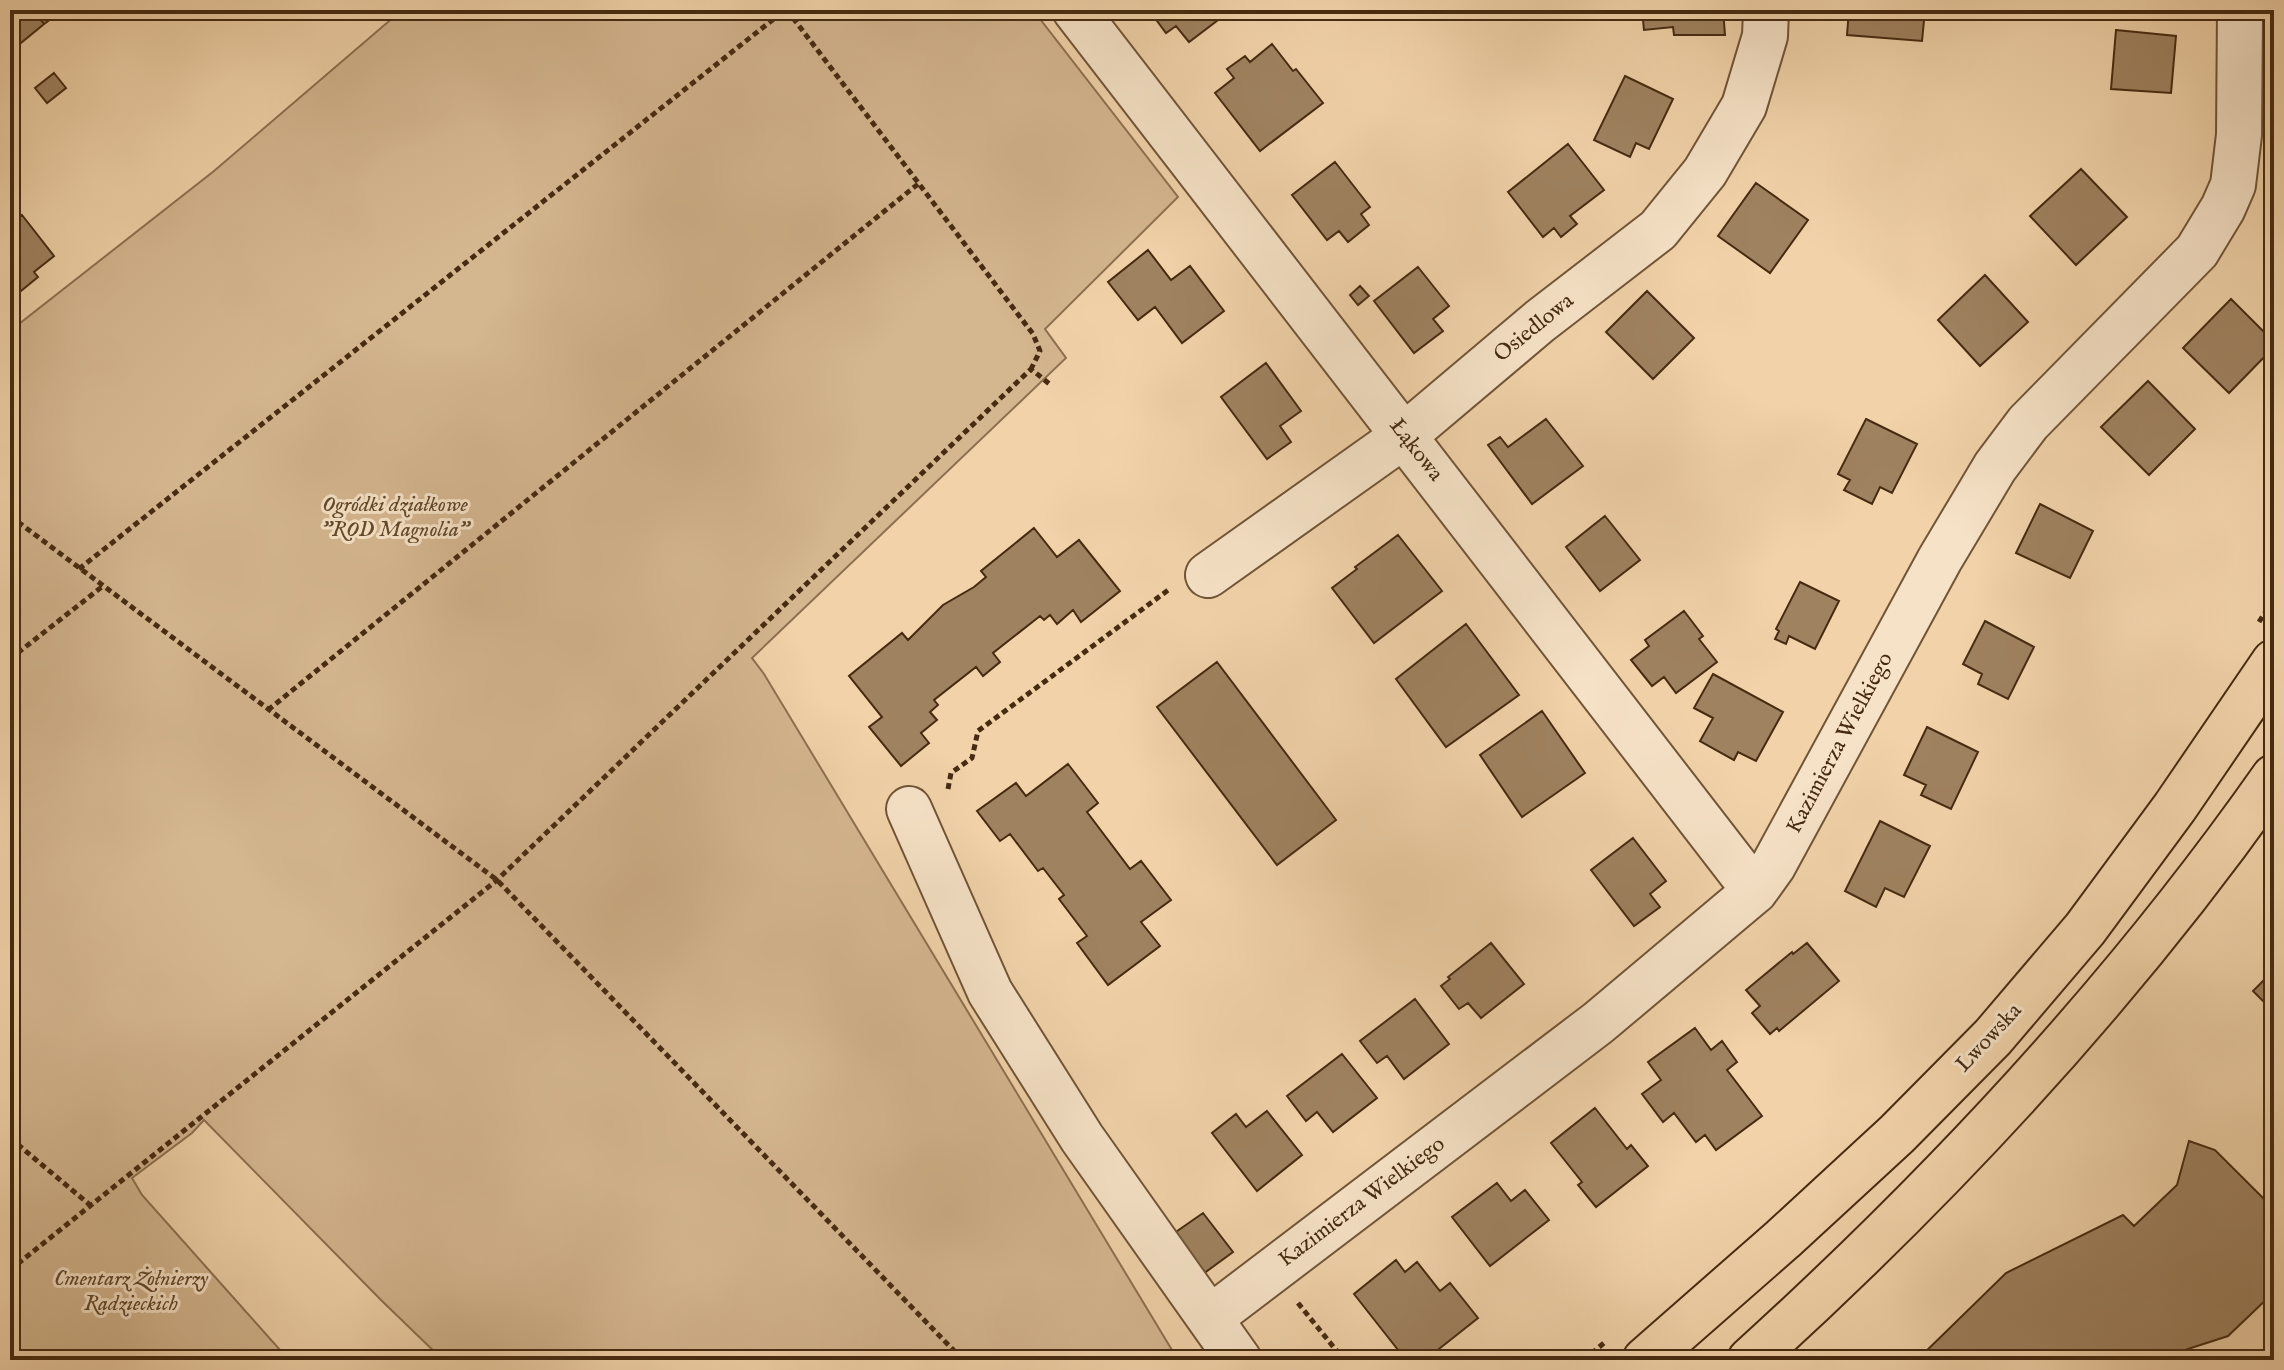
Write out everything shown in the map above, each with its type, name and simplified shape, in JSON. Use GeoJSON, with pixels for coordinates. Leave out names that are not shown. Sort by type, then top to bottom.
{"type":"FeatureCollection","features":[{"type":"Feature","properties":{"kind":"main road","name":"Lwowska"},"geometry":{"type":"LineString","coordinates":[[1626,1350],[1783,1239],[1993,1037],[2085,929],[2175,807],[2263,648]]}},
{"type":"Feature","properties":{"kind":"main road"},"geometry":{"type":"LineString","coordinates":[[1750,1360],[1821,1296],[1936,1183],[2035,1078],[2226,846],[2274,777]]}},
{"type":"Feature","properties":{"kind":"street","name":"Łąkowa"},"geometry":{"type":"LineString","coordinates":[[1075,10],[1755,891]]}},
{"type":"Feature","properties":{"kind":"street","name":"Osiedlowa"},"geometry":{"type":"LineString","coordinates":[[1192,580],[1405,435],[1540,321],[1658,230],[1705,172],[1744,106],[1765,36],[1766,10]]}},
{"type":"Feature","properties":{"kind":"street","name":"Kazimierza Wielkiego"},"geometry":{"type":"LineString","coordinates":[[1210,1318],[1598,1023],[1755,891],[1773,866],[1940,559],[1995,467],[2028,423],[2197,251],[2223,208],[2233,185],[2238,149],[2240,10]]}},
{"type":"Feature","properties":{"kind":"street"},"geometry":{"type":"LineString","coordinates":[[928,803],[990,992],[1082,1138],[1239,1360]]}},
{"type":"Feature","properties":{"kind":"path"},"geometry":{"type":"LineString","coordinates":[[10,1270],[497,880],[1031,369],[1040,351],[1033,334],[786,10],[79,569]]}},
{"type":"Feature","properties":{"kind":"path"},"geometry":{"type":"LineString","coordinates":[[268,710],[918,184]]}},
{"type":"Feature","properties":{"kind":"path"},"geometry":{"type":"LineString","coordinates":[[1031,369],[1052,386]]}},
{"type":"Feature","properties":{"kind":"path"},"geometry":{"type":"LineString","coordinates":[[10,516],[497,880],[963,1360]]}},
{"type":"Feature","properties":{"kind":"path"},"geometry":{"type":"LineString","coordinates":[[928,803],[951,773],[972,758],[978,731],[1192,580]]}},
{"type":"Feature","properties":{"kind":"path"},"geometry":{"type":"LineString","coordinates":[[10,659],[103,586]]}},
{"type":"Feature","properties":{"kind":"path"},"geometry":{"type":"LineString","coordinates":[[2263,648],[2274,599]]}},
{"type":"Feature","properties":{"kind":"path"},"geometry":{"type":"LineString","coordinates":[[10,1138],[90,1205]]}},
{"type":"Feature","properties":{"kind":"path"},"geometry":{"type":"LineString","coordinates":[[1272,1271],[1344,1360]]}},
{"type":"Feature","properties":{"kind":"path"},"geometry":{"type":"LineString","coordinates":[[1584,1360],[1626,1350]]}},
{"type":"Feature","properties":{"kind":"green space","name":"Ogródki działkowe \"ROD Magnolia\""},"geometry":{"type":"Polygon","coordinates":[[[402,10],[1033,10],[1178,197],[1045,329],[1066,358],[752,658],[1178,1360],[443,1360],[204,1120],[192,1133],[132,1178],[142,1195],[289,1360],[10,1360],[10,331],[214,171],[402,10]]]}},
{"type":"Feature","properties":{"kind":"building"},"geometry":{"type":"Polygon","coordinates":[[[10,10],[33,10],[44,24],[16,47],[10,39],[10,10]]]}},
{"type":"Feature","properties":{"kind":"building"},"geometry":{"type":"Polygon","coordinates":[[[33,10],[63,10],[44,24],[33,10]]]}},
{"type":"Feature","properties":{"kind":"building"},"geometry":{"type":"Polygon","coordinates":[[[1149,10],[1217,10],[1222,17],[1189,42],[1176,26],[1166,33],[1149,10]]]}},
{"type":"Feature","properties":{"kind":"building"},"geometry":{"type":"Polygon","coordinates":[[[1642,10],[1723,10],[1725,35],[1674,35],[1673,27],[1644,30],[1642,10]]]}},
{"type":"Feature","properties":{"kind":"building"},"geometry":{"type":"Polygon","coordinates":[[[1849,10],[1925,10],[1922,41],[1847,35],[1849,10]]]}},
{"type":"Feature","properties":{"kind":"building"},"geometry":{"type":"Polygon","coordinates":[[[2116,30],[2176,36],[2171,93],[2111,89],[2116,30]]]}},
{"type":"Feature","properties":{"kind":"building"},"geometry":{"type":"Polygon","coordinates":[[[1272,44],[1323,103],[1260,151],[1215,93],[1234,78],[1227,69],[1245,56],[1250,62],[1272,44]]]}},
{"type":"Feature","properties":{"kind":"building"},"geometry":{"type":"Polygon","coordinates":[[[54,73],[66,88],[47,103],[35,88],[54,73]]]}},
{"type":"Feature","properties":{"kind":"building"},"geometry":{"type":"Polygon","coordinates":[[[1625,76],[1673,99],[1649,149],[1636,143],[1630,157],[1594,140],[1625,76]]]}},
{"type":"Feature","properties":{"kind":"building"},"geometry":{"type":"Polygon","coordinates":[[[1568,144],[1604,190],[1570,216],[1577,224],[1561,237],[1554,228],[1543,237],[1508,192],[1568,144]]]}},
{"type":"Feature","properties":{"kind":"building"},"geometry":{"type":"Polygon","coordinates":[[[1335,162],[1370,207],[1361,214],[1369,225],[1348,242],[1339,231],[1327,240],[1292,195],[1335,162]]]}},
{"type":"Feature","properties":{"kind":"building"},"geometry":{"type":"Polygon","coordinates":[[[2081,169],[2127,217],[2076,265],[2030,216],[2081,169]]]}},
{"type":"Feature","properties":{"kind":"building"},"geometry":{"type":"Polygon","coordinates":[[[1756,183],[1808,220],[1770,273],[1718,236],[1756,183]]]}},
{"type":"Feature","properties":{"kind":"building"},"geometry":{"type":"Polygon","coordinates":[[[22,215],[54,256],[34,272],[38,277],[10,300],[10,224],[22,215]]]}},
{"type":"Feature","properties":{"kind":"building"},"geometry":{"type":"Polygon","coordinates":[[[1148,250],[1171,280],[1190,266],[1224,311],[1182,343],[1155,307],[1138,320],[1108,282],[1148,250]]]}},
{"type":"Feature","properties":{"kind":"building"},"geometry":{"type":"Polygon","coordinates":[[[1418,267],[1449,306],[1433,319],[1443,331],[1414,353],[1374,301],[1418,267]]]}},
{"type":"Feature","properties":{"kind":"building"},"geometry":{"type":"Polygon","coordinates":[[[1985,275],[2028,322],[1980,366],[1938,320],[1985,275]]]}},
{"type":"Feature","properties":{"kind":"building"},"geometry":{"type":"Polygon","coordinates":[[[1360,286],[1369,296],[1358,305],[1350,295],[1360,286]]]}},
{"type":"Feature","properties":{"kind":"building"},"geometry":{"type":"Polygon","coordinates":[[[1647,291],[1694,338],[1653,379],[1606,332],[1647,291]]]}},
{"type":"Feature","properties":{"kind":"building"},"geometry":{"type":"Polygon","coordinates":[[[2231,299],[2274,342],[2274,347],[2229,393],[2183,348],[2231,299]]]}},
{"type":"Feature","properties":{"kind":"building"},"geometry":{"type":"Polygon","coordinates":[[[1266,363],[1301,411],[1280,426],[1291,442],[1267,459],[1221,397],[1266,363]]]}},
{"type":"Feature","properties":{"kind":"building"},"geometry":{"type":"Polygon","coordinates":[[[2148,381],[2195,429],[2149,475],[2101,427],[2148,381]]]}},
{"type":"Feature","properties":{"kind":"building"},"geometry":{"type":"Polygon","coordinates":[[[1546,419],[1583,466],[1532,504],[1488,445],[1500,437],[1508,447],[1546,419]]]}},
{"type":"Feature","properties":{"kind":"building"},"geometry":{"type":"Polygon","coordinates":[[[1866,419],[1917,444],[1892,493],[1880,487],[1872,504],[1844,490],[1850,480],[1838,474],[1866,419]]]}},
{"type":"Feature","properties":{"kind":"building"},"geometry":{"type":"Polygon","coordinates":[[[2040,504],[2093,531],[2070,578],[2016,553],[2040,504]]]}},
{"type":"Feature","properties":{"kind":"building"},"geometry":{"type":"Polygon","coordinates":[[[1605,516],[1640,560],[1600,591],[1566,547],[1605,516]]]}},
{"type":"Feature","properties":{"kind":"building"},"geometry":{"type":"Polygon","coordinates":[[[1034,528],[1057,557],[1079,540],[1120,591],[1081,622],[1073,610],[1057,624],[1050,615],[1044,620],[1040,616],[993,653],[1000,662],[983,676],[976,667],[934,700],[938,705],[930,712],[937,720],[921,733],[929,743],[901,766],[869,727],[882,717],[849,676],[902,633],[908,640],[943,605],[986,577],[981,571],[1034,528]]]}},
{"type":"Feature","properties":{"kind":"building"},"geometry":{"type":"Polygon","coordinates":[[[1398,535],[1442,591],[1374,643],[1332,588],[1398,535]]]}},
{"type":"Feature","properties":{"kind":"building"},"geometry":{"type":"Polygon","coordinates":[[[1800,582],[1839,601],[1815,649],[1789,636],[1786,644],[1775,639],[1779,631],[1776,629],[1800,582]]]}},
{"type":"Feature","properties":{"kind":"building"},"geometry":{"type":"Polygon","coordinates":[[[1684,611],[1703,636],[1699,639],[1717,662],[1676,693],[1664,677],[1652,686],[1631,660],[1649,646],[1645,640],[1684,611]]]}},
{"type":"Feature","properties":{"kind":"building"},"geometry":{"type":"Polygon","coordinates":[[[1985,621],[2034,647],[2008,699],[1978,684],[1982,674],[1963,664],[1985,621]]]}},
{"type":"Feature","properties":{"kind":"building"},"geometry":{"type":"Polygon","coordinates":[[[1466,624],[1519,695],[1446,747],[1396,679],[1466,624]]]}},
{"type":"Feature","properties":{"kind":"building"},"geometry":{"type":"Polygon","coordinates":[[[1217,662],[1336,820],[1277,865],[1157,707],[1217,662]]]}},
{"type":"Feature","properties":{"kind":"building"},"geometry":{"type":"Polygon","coordinates":[[[1713,674],[1783,712],[1756,761],[1738,752],[1734,760],[1700,741],[1713,718],[1694,708],[1713,674]]]}},
{"type":"Feature","properties":{"kind":"building"},"geometry":{"type":"Polygon","coordinates":[[[1542,711],[1585,773],[1522,817],[1480,755],[1542,711]]]}},
{"type":"Feature","properties":{"kind":"building"},"geometry":{"type":"Polygon","coordinates":[[[1927,727],[1978,752],[1951,809],[1921,795],[1926,785],[1904,775],[1927,727]]]}},
{"type":"Feature","properties":{"kind":"building"},"geometry":{"type":"Polygon","coordinates":[[[1068,764],[1098,803],[1087,812],[1130,869],[1141,861],[1171,900],[1141,922],[1160,946],[1108,985],[1077,943],[1087,936],[1059,899],[1064,895],[1043,868],[1038,871],[1010,834],[1000,841],[977,811],[1016,783],[1026,796],[1068,764]]]}},
{"type":"Feature","properties":{"kind":"building"},"geometry":{"type":"Polygon","coordinates":[[[1880,821],[1930,846],[1904,897],[1885,888],[1876,907],[1845,891],[1880,821]]]}},
{"type":"Feature","properties":{"kind":"building"},"geometry":{"type":"Polygon","coordinates":[[[1633,838],[1666,881],[1650,894],[1660,907],[1634,926],[1591,870],[1633,838]]]}},
{"type":"Feature","properties":{"kind":"building"},"geometry":{"type":"Polygon","coordinates":[[[1491,943],[1524,984],[1481,1018],[1468,1003],[1459,1009],[1441,986],[1491,943]]]}},
{"type":"Feature","properties":{"kind":"building"},"geometry":{"type":"Polygon","coordinates":[[[1807,943],[1839,981],[1779,1031],[1777,1028],[1770,1034],[1752,1013],[1760,1006],[1746,990],[1807,943]]]}},
{"type":"Feature","properties":{"kind":"building"},"geometry":{"type":"Polygon","coordinates":[[[2274,970],[2274,1012],[2253,991],[2274,970]]]}},
{"type":"Feature","properties":{"kind":"building"},"geometry":{"type":"Polygon","coordinates":[[[1415,999],[1449,1044],[1404,1079],[1387,1056],[1377,1063],[1360,1041],[1415,999]]]}},
{"type":"Feature","properties":{"kind":"building"},"geometry":{"type":"Polygon","coordinates":[[[1695,1028],[1711,1050],[1722,1041],[1737,1062],[1727,1070],[1762,1116],[1716,1150],[1705,1135],[1696,1142],[1674,1113],[1663,1122],[1642,1094],[1661,1080],[1648,1062],[1695,1028]]]}},
{"type":"Feature","properties":{"kind":"building"},"geometry":{"type":"Polygon","coordinates":[[[1342,1054],[1377,1098],[1333,1132],[1317,1112],[1306,1121],[1287,1096],[1342,1054]]]}},
{"type":"Feature","properties":{"kind":"building"},"geometry":{"type":"Polygon","coordinates":[[[1595,1108],[1627,1149],[1631,1145],[1648,1166],[1596,1207],[1578,1185],[1582,1182],[1551,1143],[1595,1108]]]}},
{"type":"Feature","properties":{"kind":"building"},"geometry":{"type":"Polygon","coordinates":[[[1267,1111],[1302,1155],[1257,1191],[1212,1133],[1236,1114],[1246,1127],[1267,1111]]]}},
{"type":"Feature","properties":{"kind":"building"},"geometry":{"type":"Polygon","coordinates":[[[2189,1141],[2215,1150],[2274,1209],[2274,1292],[2228,1336],[2154,1360],[1917,1360],[2006,1273],[2123,1215],[2134,1226],[2177,1185],[2189,1141]]]}},
{"type":"Feature","properties":{"kind":"building"},"geometry":{"type":"Polygon","coordinates":[[[1497,1183],[1511,1201],[1525,1190],[1549,1220],[1490,1266],[1452,1217],[1497,1183]]]}},
{"type":"Feature","properties":{"kind":"building"},"geometry":{"type":"Polygon","coordinates":[[[1203,1213],[1233,1252],[1203,1274],[1173,1234],[1203,1213]]]}},
{"type":"Feature","properties":{"kind":"building"},"geometry":{"type":"Polygon","coordinates":[[[1396,1260],[1405,1272],[1417,1262],[1440,1291],[1450,1283],[1478,1318],[1425,1360],[1406,1360],[1354,1294],[1396,1260]]]}},
{"type":"Feature","properties":{"kind":"park label","name":"Cmentarz Żołnierzy Radzieckich"},"geometry":{"type":"Point","coordinates":[131,1292]}}]}
